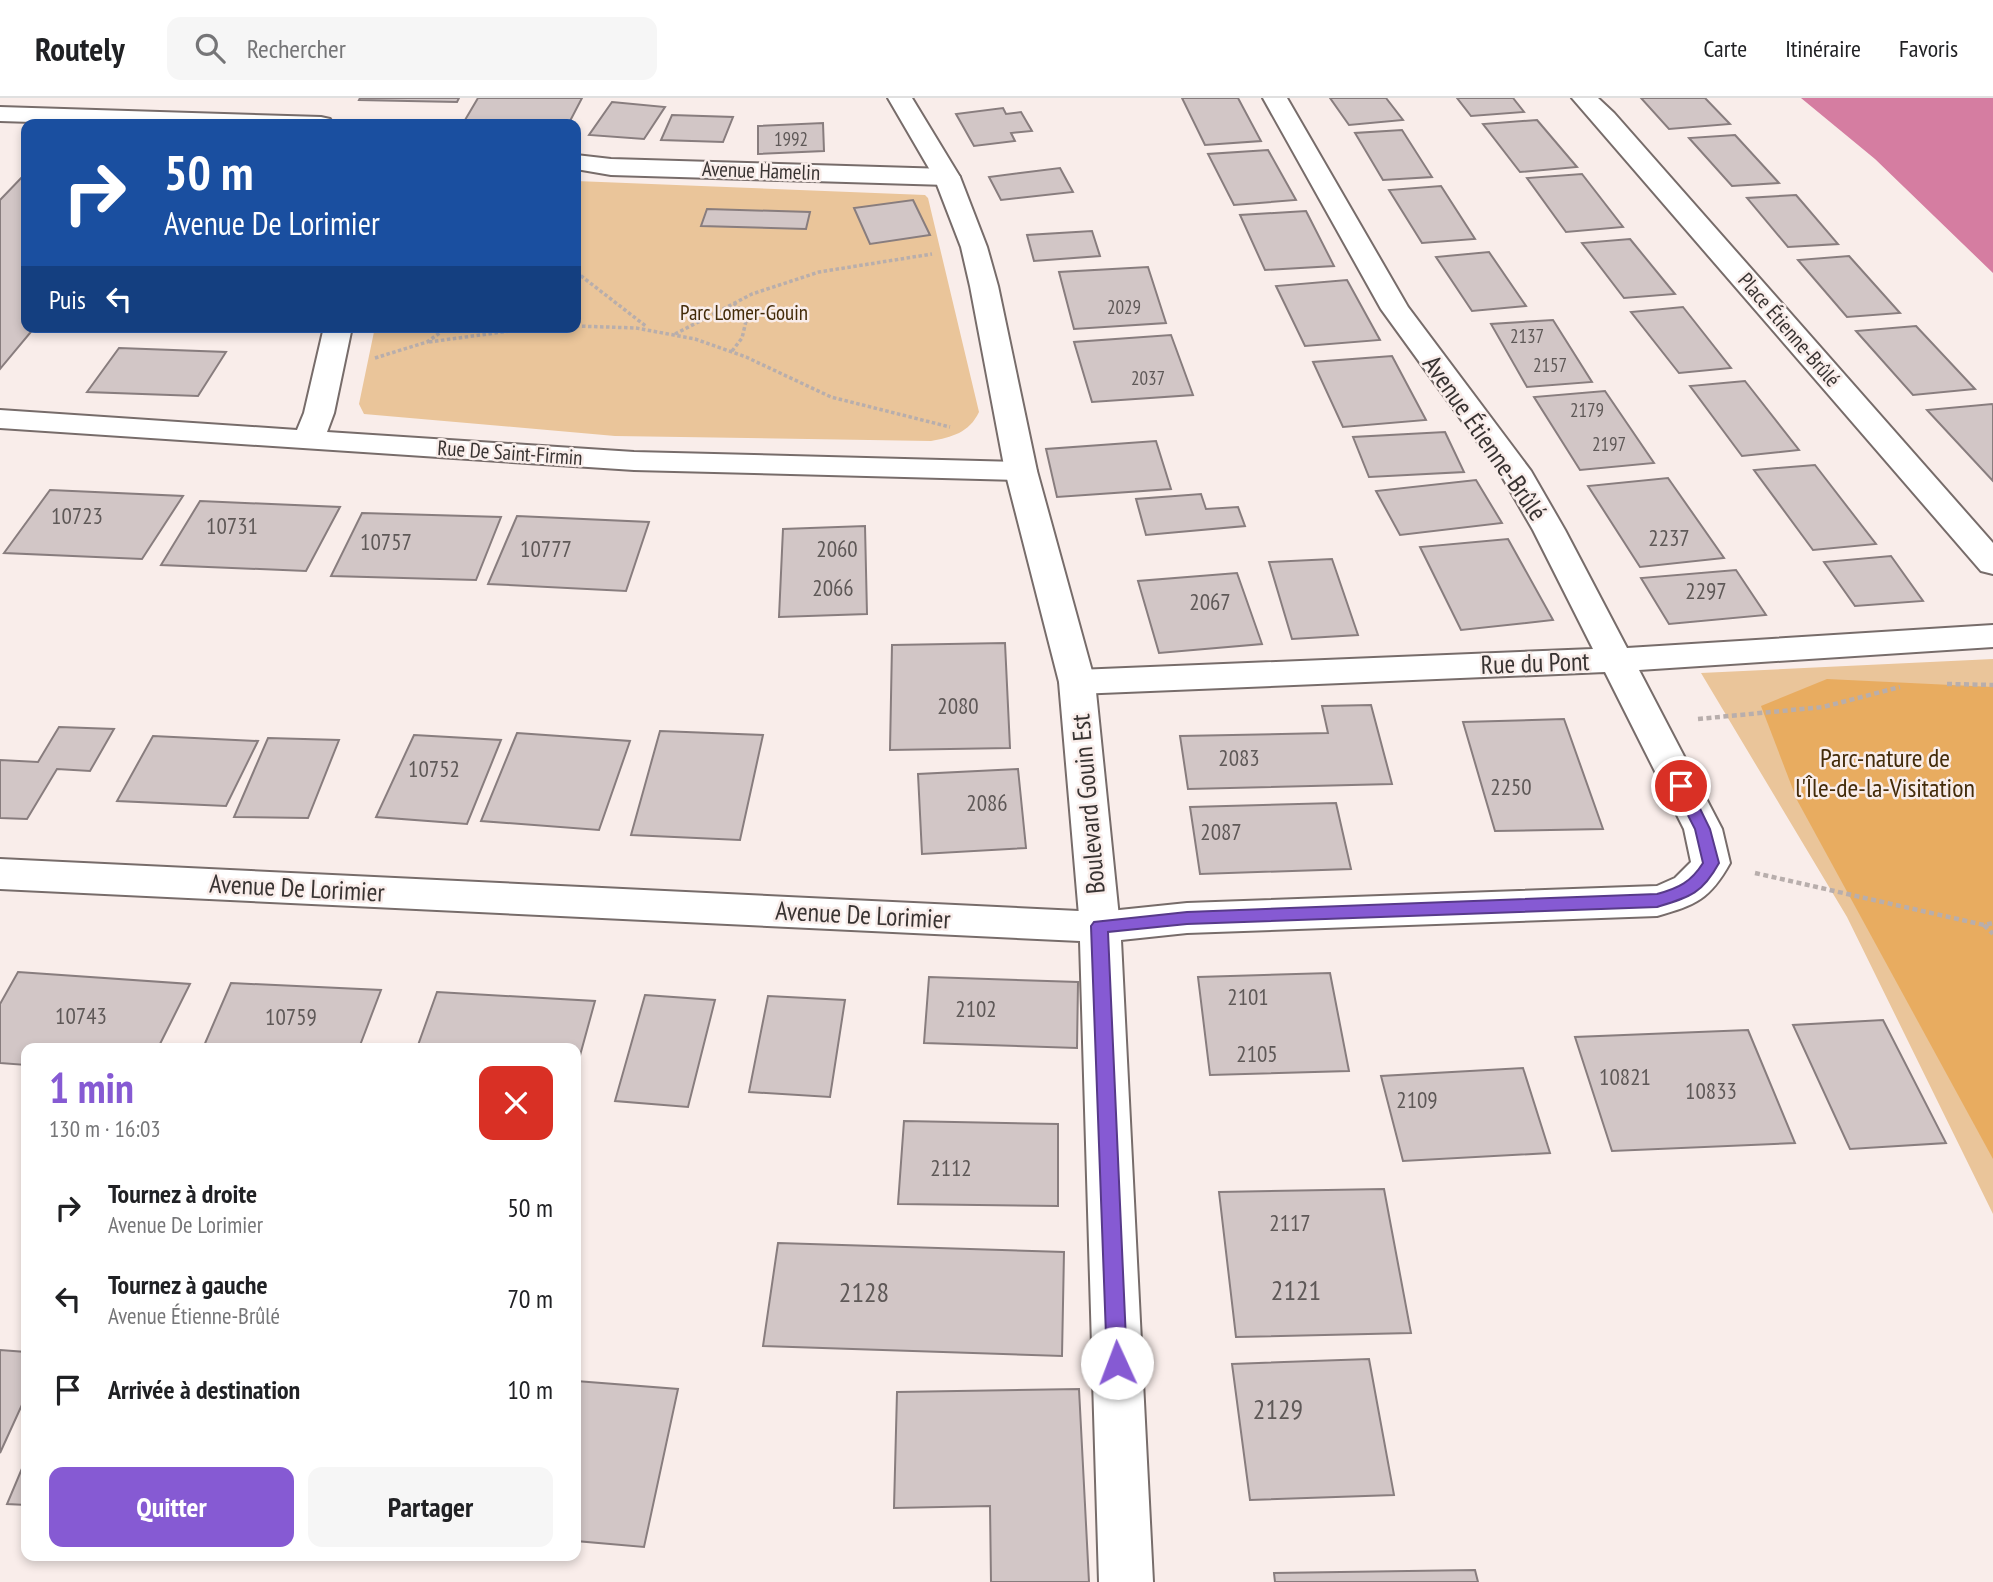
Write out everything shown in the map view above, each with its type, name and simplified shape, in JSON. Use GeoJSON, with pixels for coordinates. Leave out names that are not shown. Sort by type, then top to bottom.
{"type":"FeatureCollection","features":[{"type":"Feature","properties":{"kind":"street","name":"Boulevard Gouin Est"},"geometry":{"type":"LineString","coordinates":[[900,98],[947,177],[974,247],[1021,471],[1077,682],[1100,926],[1126,1582]]}},
{"type":"Feature","properties":{"kind":"street","name":"Avenue Étienne-Brûlé"},"geometry":{"type":"LineString","coordinates":[[1275,98],[1395,309],[1515,471],[1549,530],[1703,829],[1711,863]]}},
{"type":"Feature","properties":{"kind":"street","name":"Place Étienne-Brûlé"},"geometry":{"type":"LineString","coordinates":[[1584,98],[1614,128],[1993,564]]}},
{"type":"Feature","properties":{"kind":"street"},"geometry":{"type":"LineString","coordinates":[[0,114],[160,119]]}},
{"type":"Feature","properties":{"kind":"street","name":"Avenue Hamelin"},"geometry":{"type":"LineString","coordinates":[[581,163],[611,167],[947,177]]}},
{"type":"Feature","properties":{"kind":"street"},"geometry":{"type":"LineString","coordinates":[[309,439],[319,413],[337,333]]}},
{"type":"Feature","properties":{"kind":"street","name":"Rue De Saint-Firmin"},"geometry":{"type":"LineString","coordinates":[[0,419],[634,461],[1021,471]]}},
{"type":"Feature","properties":{"kind":"street","name":"Rue du Pont"},"geometry":{"type":"LineString","coordinates":[[1077,682],[1614,660],[1993,636]]}},
{"type":"Feature","properties":{"kind":"street","name":"Avenue De Lorimier"},"geometry":{"type":"LineString","coordinates":[[0,874],[1100,926],[1187,918],[1657,901],[1687,892],[1702,878],[1711,863]]}},
{"type":"Feature","properties":{"kind":"path"},"geometry":{"type":"LineString","coordinates":[[674,335],[752,293],[819,272],[974,247]]}},
{"type":"Feature","properties":{"kind":"path"},"geometry":{"type":"LineString","coordinates":[[581,276],[648,327]]}},
{"type":"Feature","properties":{"kind":"path"},"geometry":{"type":"LineString","coordinates":[[732,351],[742,338],[747,317],[734,303]]}},
{"type":"Feature","properties":{"kind":"path"},"geometry":{"type":"LineString","coordinates":[[581,326],[648,327],[732,351],[831,397],[860,406],[922,416],[955,429]]}},
{"type":"Feature","properties":{"kind":"path"},"geometry":{"type":"LineString","coordinates":[[427,342],[440,333]]}},
{"type":"Feature","properties":{"kind":"path"},"geometry":{"type":"LineString","coordinates":[[328,373],[427,342],[480,333]]}},
{"type":"Feature","properties":{"kind":"path"},"geometry":{"type":"LineString","coordinates":[[1940,684],[1993,685]]}},
{"type":"Feature","properties":{"kind":"path"},"geometry":{"type":"LineString","coordinates":[[1649,722],[1823,707],[1901,686]]}},
{"type":"Feature","properties":{"kind":"path"},"geometry":{"type":"LineString","coordinates":[[1711,863],[1984,925],[1993,923]]}},
{"type":"Feature","properties":{"kind":"path"},"geometry":{"type":"LineString","coordinates":[[1984,925],[1993,934]]}},
{"type":"Feature","properties":{"kind":"green space","name":"Parc Lomer-Gouin"},"geometry":{"type":"Polygon","coordinates":[[[581,181],[925,195],[928,198],[979,412],[970,425],[959,433],[931,441],[615,436],[364,414],[359,404],[374,333],[581,333],[581,181]]]}},
{"type":"Feature","properties":{"kind":"green space","name":"Parc-nature de l'Île-de-la-Visitation"},"geometry":{"type":"Polygon","coordinates":[[[1993,659],[1993,1214],[1847,917],[1701,673],[1993,659]]]}},
{"type":"Feature","properties":{"kind":"green space","name":"Parc-nature de l'Île-de-la-Visitation"},"geometry":{"type":"Polygon","coordinates":[[[1827,679],[1993,687],[1993,1159],[1797,800],[1761,706],[1827,679]]]}},
{"type":"Feature","properties":{"kind":"shaded area"},"geometry":{"type":"Polygon","coordinates":[[[1801,98],[1993,98],[1993,273],[1875,159],[1801,98]]]}},
{"type":"Feature","properties":{"kind":"building"},"geometry":{"type":"Polygon","coordinates":[[[459,98],[457,102],[359,100],[459,98]]]}},
{"type":"Feature","properties":{"kind":"building"},"geometry":{"type":"Polygon","coordinates":[[[478,98],[582,98],[571,119],[466,119],[478,98]]]}},
{"type":"Feature","properties":{"kind":"building"},"geometry":{"type":"Polygon","coordinates":[[[1182,98],[1238,98],[1261,141],[1205,145],[1182,98]]]}},
{"type":"Feature","properties":{"kind":"building"},"geometry":{"type":"Polygon","coordinates":[[[1330,98],[1386,98],[1403,120],[1349,125],[1330,98]]]}},
{"type":"Feature","properties":{"kind":"building"},"geometry":{"type":"Polygon","coordinates":[[[1457,98],[1513,98],[1524,112],[1471,116],[1457,98]]]}},
{"type":"Feature","properties":{"kind":"building"},"geometry":{"type":"Polygon","coordinates":[[[1641,98],[1705,98],[1730,124],[1669,129],[1641,98]]]}},
{"type":"Feature","properties":{"kind":"building"},"geometry":{"type":"Polygon","coordinates":[[[612,102],[665,107],[644,139],[589,135],[612,102]]]}},
{"type":"Feature","properties":{"kind":"building"},"geometry":{"type":"Polygon","coordinates":[[[1003,108],[1006,114],[1021,112],[1032,131],[1011,133],[1015,141],[974,146],[956,114],[1003,108]]]}},
{"type":"Feature","properties":{"kind":"building"},"geometry":{"type":"Polygon","coordinates":[[[672,115],[733,117],[723,142],[661,140],[672,115]]]}},
{"type":"Feature","properties":{"kind":"building"},"geometry":{"type":"Polygon","coordinates":[[[1537,120],[1577,167],[1520,172],[1483,124],[1537,120]]]}},
{"type":"Feature","properties":{"kind":"building"},"geometry":{"type":"Polygon","coordinates":[[[823,123],[824,151],[758,154],[758,126],[823,123]]]}},
{"type":"Feature","properties":{"kind":"building"},"geometry":{"type":"Polygon","coordinates":[[[1402,130],[1432,177],[1383,180],[1355,133],[1402,130]]]}},
{"type":"Feature","properties":{"kind":"building"},"geometry":{"type":"Polygon","coordinates":[[[1735,135],[1779,183],[1732,186],[1689,138],[1735,135]]]}},
{"type":"Feature","properties":{"kind":"building"},"geometry":{"type":"Polygon","coordinates":[[[1268,150],[1296,200],[1234,205],[1208,154],[1268,150]]]}},
{"type":"Feature","properties":{"kind":"building"},"geometry":{"type":"Polygon","coordinates":[[[1060,168],[1073,192],[1001,200],[989,177],[1060,168]]]}},
{"type":"Feature","properties":{"kind":"building"},"geometry":{"type":"Polygon","coordinates":[[[1582,174],[1623,227],[1566,232],[1527,178],[1582,174]]]}},
{"type":"Feature","properties":{"kind":"building"},"geometry":{"type":"Polygon","coordinates":[[[21,178],[21,333],[30,333],[0,369],[0,200],[21,178]]]}},
{"type":"Feature","properties":{"kind":"building"},"geometry":{"type":"Polygon","coordinates":[[[1441,186],[1475,239],[1422,243],[1389,190],[1441,186]]]}},
{"type":"Feature","properties":{"kind":"building"},"geometry":{"type":"Polygon","coordinates":[[[1796,195],[1838,244],[1788,247],[1747,198],[1796,195]]]}},
{"type":"Feature","properties":{"kind":"building"},"geometry":{"type":"Polygon","coordinates":[[[913,200],[930,235],[870,244],[854,208],[913,200]]]}},
{"type":"Feature","properties":{"kind":"building"},"geometry":{"type":"Polygon","coordinates":[[[707,209],[810,212],[806,229],[701,226],[707,209]]]}},
{"type":"Feature","properties":{"kind":"building"},"geometry":{"type":"Polygon","coordinates":[[[1306,211],[1334,266],[1265,270],[1240,215],[1306,211]]]}},
{"type":"Feature","properties":{"kind":"building"},"geometry":{"type":"Polygon","coordinates":[[[1092,231],[1100,256],[1034,261],[1027,235],[1092,231]]]}},
{"type":"Feature","properties":{"kind":"building"},"geometry":{"type":"Polygon","coordinates":[[[1630,239],[1675,294],[1624,298],[1582,243],[1630,239]]]}},
{"type":"Feature","properties":{"kind":"building"},"geometry":{"type":"Polygon","coordinates":[[[1489,252],[1526,306],[1472,311],[1436,257],[1489,252]]]}},
{"type":"Feature","properties":{"kind":"building"},"geometry":{"type":"Polygon","coordinates":[[[1849,256],[1900,313],[1847,317],[1798,260],[1849,256]]]}},
{"type":"Feature","properties":{"kind":"building"},"geometry":{"type":"Polygon","coordinates":[[[1148,267],[1166,323],[1074,329],[1059,272],[1148,267]]]}},
{"type":"Feature","properties":{"kind":"building"},"geometry":{"type":"Polygon","coordinates":[[[1347,280],[1380,340],[1305,346],[1276,286],[1347,280]]]}},
{"type":"Feature","properties":{"kind":"building"},"geometry":{"type":"Polygon","coordinates":[[[1683,307],[1731,368],[1679,373],[1631,312],[1683,307]]]}},
{"type":"Feature","properties":{"kind":"building"},"geometry":{"type":"Polygon","coordinates":[[[1553,320],[1592,382],[1527,387],[1491,324],[1553,320]]]}},
{"type":"Feature","properties":{"kind":"building"},"geometry":{"type":"Polygon","coordinates":[[[1916,326],[1975,389],[1913,395],[1856,331],[1916,326]]]}},
{"type":"Feature","properties":{"kind":"building"},"geometry":{"type":"Polygon","coordinates":[[[1171,335],[1193,395],[1092,402],[1074,342],[1171,335]]]}},
{"type":"Feature","properties":{"kind":"building"},"geometry":{"type":"Polygon","coordinates":[[[119,348],[226,352],[198,396],[87,392],[119,348]]]}},
{"type":"Feature","properties":{"kind":"building"},"geometry":{"type":"Polygon","coordinates":[[[1392,356],[1426,420],[1343,427],[1313,362],[1392,356]]]}},
{"type":"Feature","properties":{"kind":"building"},"geometry":{"type":"Polygon","coordinates":[[[1745,381],[1799,450],[1742,456],[1690,386],[1745,381]]]}},
{"type":"Feature","properties":{"kind":"building"},"geometry":{"type":"Polygon","coordinates":[[[1605,391],[1654,463],[1580,470],[1534,397],[1605,391]]]}},
{"type":"Feature","properties":{"kind":"building"},"geometry":{"type":"Polygon","coordinates":[[[1993,405],[1993,481],[1927,410],[1993,405]]]}},
{"type":"Feature","properties":{"kind":"building"},"geometry":{"type":"Polygon","coordinates":[[[1445,432],[1464,472],[1369,477],[1353,437],[1445,432]]]}},
{"type":"Feature","properties":{"kind":"building"},"geometry":{"type":"Polygon","coordinates":[[[1156,441],[1171,489],[1057,497],[1046,449],[1156,441]]]}},
{"type":"Feature","properties":{"kind":"building"},"geometry":{"type":"Polygon","coordinates":[[[1815,465],[1876,544],[1813,550],[1754,470],[1815,465]]]}},
{"type":"Feature","properties":{"kind":"building"},"geometry":{"type":"Polygon","coordinates":[[[1668,478],[1724,558],[1640,567],[1588,486],[1668,478]]]}},
{"type":"Feature","properties":{"kind":"building"},"geometry":{"type":"Polygon","coordinates":[[[1476,480],[1502,523],[1400,535],[1376,491],[1476,480]]]}},
{"type":"Feature","properties":{"kind":"building"},"geometry":{"type":"Polygon","coordinates":[[[50,490],[183,496],[142,559],[4,553],[50,490]]]}},
{"type":"Feature","properties":{"kind":"building"},"geometry":{"type":"Polygon","coordinates":[[[1201,494],[1206,509],[1238,507],[1245,526],[1146,535],[1136,499],[1201,494]]]}},
{"type":"Feature","properties":{"kind":"building"},"geometry":{"type":"Polygon","coordinates":[[[200,501],[340,507],[306,571],[161,565],[200,501]]]}},
{"type":"Feature","properties":{"kind":"building"},"geometry":{"type":"Polygon","coordinates":[[[362,513],[501,517],[476,580],[331,576],[362,513]]]}},
{"type":"Feature","properties":{"kind":"building"},"geometry":{"type":"Polygon","coordinates":[[[517,516],[649,522],[626,591],[488,584],[517,516]]]}},
{"type":"Feature","properties":{"kind":"building"},"geometry":{"type":"Polygon","coordinates":[[[865,526],[867,614],[779,617],[783,529],[865,526]]]}},
{"type":"Feature","properties":{"kind":"building"},"geometry":{"type":"Polygon","coordinates":[[[1508,539],[1553,620],[1461,630],[1420,547],[1508,539]]]}},
{"type":"Feature","properties":{"kind":"building"},"geometry":{"type":"Polygon","coordinates":[[[1891,556],[1923,601],[1855,606],[1824,562],[1891,556]]]}},
{"type":"Feature","properties":{"kind":"building"},"geometry":{"type":"Polygon","coordinates":[[[1332,559],[1358,635],[1292,639],[1269,562],[1332,559]]]}},
{"type":"Feature","properties":{"kind":"building"},"geometry":{"type":"Polygon","coordinates":[[[1736,570],[1766,615],[1669,624],[1641,578],[1736,570]]]}},
{"type":"Feature","properties":{"kind":"building"},"geometry":{"type":"Polygon","coordinates":[[[1237,573],[1262,644],[1159,653],[1138,581],[1237,573]]]}},
{"type":"Feature","properties":{"kind":"building"},"geometry":{"type":"Polygon","coordinates":[[[1005,643],[1010,748],[890,750],[892,645],[1005,643]]]}},
{"type":"Feature","properties":{"kind":"building"},"geometry":{"type":"Polygon","coordinates":[[[1371,705],[1392,784],[1188,789],[1180,736],[1328,733],[1322,706],[1371,705]]]}},
{"type":"Feature","properties":{"kind":"building"},"geometry":{"type":"Polygon","coordinates":[[[1564,719],[1603,829],[1495,831],[1463,722],[1564,719]]]}},
{"type":"Feature","properties":{"kind":"building"},"geometry":{"type":"Polygon","coordinates":[[[59,727],[114,729],[90,771],[57,769],[27,819],[0,818],[0,760],[38,762],[59,727]]]}},
{"type":"Feature","properties":{"kind":"building"},"geometry":{"type":"Polygon","coordinates":[[[660,731],[763,735],[740,840],[631,835],[660,731]]]}},
{"type":"Feature","properties":{"kind":"building"},"geometry":{"type":"Polygon","coordinates":[[[517,733],[630,741],[599,830],[481,821],[517,733]]]}},
{"type":"Feature","properties":{"kind":"building"},"geometry":{"type":"Polygon","coordinates":[[[414,735],[501,740],[467,824],[376,817],[414,735]]]}},
{"type":"Feature","properties":{"kind":"building"},"geometry":{"type":"Polygon","coordinates":[[[153,736],[258,741],[226,806],[117,801],[153,736]]]}},
{"type":"Feature","properties":{"kind":"building"},"geometry":{"type":"Polygon","coordinates":[[[268,738],[339,740],[308,818],[234,817],[268,738]]]}},
{"type":"Feature","properties":{"kind":"building"},"geometry":{"type":"Polygon","coordinates":[[[1018,769],[1026,848],[922,854],[918,774],[1018,769]]]}},
{"type":"Feature","properties":{"kind":"building"},"geometry":{"type":"Polygon","coordinates":[[[1336,803],[1351,869],[1200,874],[1190,807],[1336,803]]]}},
{"type":"Feature","properties":{"kind":"building"},"geometry":{"type":"Polygon","coordinates":[[[18,972],[190,984],[160,1043],[21,1043],[21,1065],[0,1063],[0,1004],[18,972]]]}},
{"type":"Feature","properties":{"kind":"building"},"geometry":{"type":"Polygon","coordinates":[[[1330,973],[1349,1071],[1210,1075],[1198,977],[1330,973]]]}},
{"type":"Feature","properties":{"kind":"building"},"geometry":{"type":"Polygon","coordinates":[[[929,977],[1078,982],[1077,1048],[924,1043],[929,977]]]}},
{"type":"Feature","properties":{"kind":"building"},"geometry":{"type":"Polygon","coordinates":[[[231,983],[381,990],[361,1043],[205,1043],[231,983]]]}},
{"type":"Feature","properties":{"kind":"building"},"geometry":{"type":"Polygon","coordinates":[[[437,992],[595,1001],[581,1052],[581,1043],[419,1043],[437,992]]]}},
{"type":"Feature","properties":{"kind":"building"},"geometry":{"type":"Polygon","coordinates":[[[645,995],[715,1000],[688,1107],[615,1101],[645,995]]]}},
{"type":"Feature","properties":{"kind":"building"},"geometry":{"type":"Polygon","coordinates":[[[768,996],[845,1000],[830,1097],[749,1092],[768,996]]]}},
{"type":"Feature","properties":{"kind":"building"},"geometry":{"type":"Polygon","coordinates":[[[1883,1020],[1946,1143],[1850,1149],[1793,1025],[1883,1020]]]}},
{"type":"Feature","properties":{"kind":"building"},"geometry":{"type":"Polygon","coordinates":[[[1748,1030],[1795,1143],[1612,1151],[1575,1037],[1748,1030]]]}},
{"type":"Feature","properties":{"kind":"building"},"geometry":{"type":"Polygon","coordinates":[[[1523,1068],[1550,1153],[1403,1161],[1381,1076],[1523,1068]]]}},
{"type":"Feature","properties":{"kind":"building"},"geometry":{"type":"Polygon","coordinates":[[[904,1121],[1058,1124],[1058,1206],[898,1204],[904,1121]]]}},
{"type":"Feature","properties":{"kind":"building"},"geometry":{"type":"Polygon","coordinates":[[[1384,1189],[1411,1333],[1236,1337],[1219,1192],[1384,1189]]]}},
{"type":"Feature","properties":{"kind":"building"},"geometry":{"type":"Polygon","coordinates":[[[778,1243],[1064,1252],[1062,1356],[763,1346],[778,1243]]]}},
{"type":"Feature","properties":{"kind":"building"},"geometry":{"type":"Polygon","coordinates":[[[0,1350],[21,1352],[21,1407],[0,1453],[0,1350]]]}},
{"type":"Feature","properties":{"kind":"building"},"geometry":{"type":"Polygon","coordinates":[[[1369,1359],[1394,1495],[1250,1500],[1232,1364],[1369,1359]]]}},
{"type":"Feature","properties":{"kind":"building"},"geometry":{"type":"Polygon","coordinates":[[[581,1381],[678,1389],[644,1547],[581,1541],[581,1381]]]}},
{"type":"Feature","properties":{"kind":"building"},"geometry":{"type":"Polygon","coordinates":[[[1079,1389],[1089,1582],[991,1582],[990,1506],[894,1508],[897,1392],[1079,1389]]]}},
{"type":"Feature","properties":{"kind":"building"},"geometry":{"type":"Polygon","coordinates":[[[21,1471],[21,1505],[7,1504],[21,1471]]]}},
{"type":"Feature","properties":{"kind":"building"},"geometry":{"type":"Polygon","coordinates":[[[1475,1570],[1478,1582],[1275,1582],[1274,1573],[1475,1570]]]}},
{"type":"Feature","properties":{"kind":"route"},"geometry":{"type":"LineString","coordinates":[[1117,1363],[1100,926],[1187,918],[1657,901],[1687,892],[1702,878],[1711,863],[1703,829],[1681,786]]}}]}
